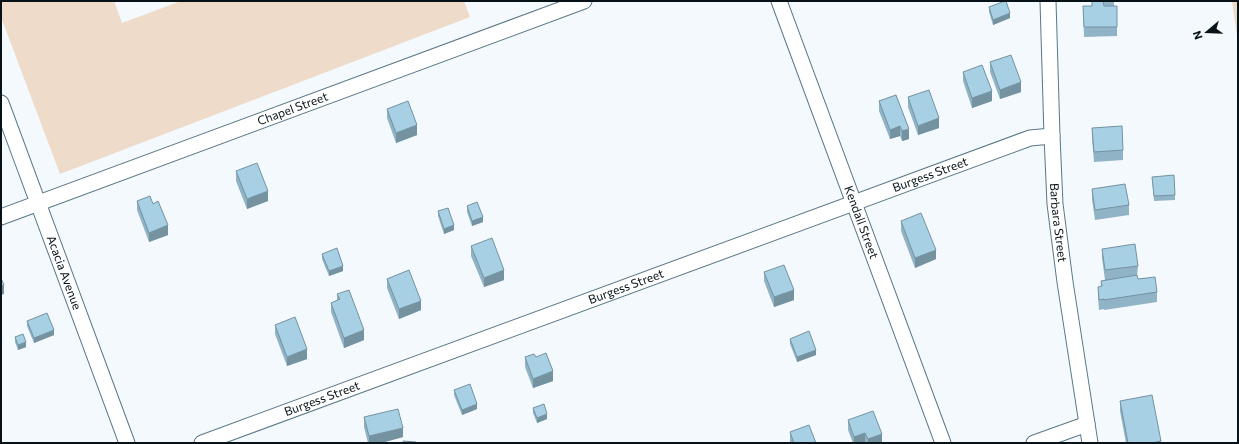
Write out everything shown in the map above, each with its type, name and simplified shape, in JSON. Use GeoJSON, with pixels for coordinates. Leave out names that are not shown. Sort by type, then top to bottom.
{"type":"FeatureCollection","features":[{"type":"Feature","properties":{"kind":"street","name":"Chapel Street"},"geometry":{"type":"LineString","coordinates":[[1,217],[584,1]]}},
{"type":"Feature","properties":{"kind":"street","name":"Kendall Street"},"geometry":{"type":"LineString","coordinates":[[779,1],[943,443]]}},
{"type":"Feature","properties":{"kind":"street","name":"Barbara Street"},"geometry":{"type":"LineString","coordinates":[[1048,1],[1055,204],[1064,282],[1090,443]]}},
{"type":"Feature","properties":{"kind":"street","name":"Acacia Avenue"},"geometry":{"type":"LineString","coordinates":[[1,103],[127,443]]}},
{"type":"Feature","properties":{"kind":"street","name":"Burgess Street"},"geometry":{"type":"LineString","coordinates":[[202,443],[855,204],[1030,138],[1052,136]]}},
{"type":"Feature","properties":{"kind":"street"},"geometry":{"type":"LineString","coordinates":[[1034,443],[1087,424]]}},
{"type":"Feature","properties":{"kind":"shaded area"},"geometry":{"type":"Polygon","coordinates":[[[1,1],[114,1],[122,23],[181,1],[464,1],[470,17],[60,174],[1,17],[1,1]]]}},
{"type":"Feature","properties":{"kind":"shaded area"},"geometry":{"type":"Polygon","coordinates":[[[1232,1],[1238,1],[1238,44],[1232,1]]]}},
{"type":"Feature","properties":{"kind":"building"},"geometry":{"type":"Polygon","coordinates":[[[1005,1],[1010,13],[993,20],[989,7],[1005,1]]]}},
{"type":"Feature","properties":{"kind":"building"},"geometry":{"type":"Polygon","coordinates":[[[1092,1],[1103,1],[1104,6],[1117,6],[1117,27],[1084,27],[1083,6],[1092,6],[1092,1]]]}},
{"type":"Feature","properties":{"kind":"building"},"geometry":{"type":"Polygon","coordinates":[[[1011,55],[1021,82],[1000,90],[990,62],[1011,55]]]}},
{"type":"Feature","properties":{"kind":"building"},"geometry":{"type":"Polygon","coordinates":[[[982,65],[992,91],[972,98],[963,72],[982,65]]]}},
{"type":"Feature","properties":{"kind":"building"},"geometry":{"type":"Polygon","coordinates":[[[929,90],[939,118],[918,126],[908,97],[929,90]]]}},
{"type":"Feature","properties":{"kind":"building"},"geometry":{"type":"Polygon","coordinates":[[[896,95],[909,129],[902,131],[900,126],[890,130],[879,101],[896,95]]]}},
{"type":"Feature","properties":{"kind":"building"},"geometry":{"type":"Polygon","coordinates":[[[408,101],[417,125],[396,133],[387,109],[408,101]]]}},
{"type":"Feature","properties":{"kind":"building"},"geometry":{"type":"Polygon","coordinates":[[[1122,126],[1123,150],[1094,152],[1092,128],[1122,126]]]}},
{"type":"Feature","properties":{"kind":"building"},"geometry":{"type":"Polygon","coordinates":[[[257,163],[268,191],[247,199],[236,171],[257,163]]]}},
{"type":"Feature","properties":{"kind":"building"},"geometry":{"type":"Polygon","coordinates":[[[1174,175],[1175,195],[1154,196],[1152,177],[1174,175]]]}},
{"type":"Feature","properties":{"kind":"building"},"geometry":{"type":"Polygon","coordinates":[[[1125,184],[1129,205],[1095,210],[1092,189],[1125,184]]]}},
{"type":"Feature","properties":{"kind":"building"},"geometry":{"type":"Polygon","coordinates":[[[150,196],[153,204],[158,201],[168,225],[149,233],[137,201],[150,196]]]}},
{"type":"Feature","properties":{"kind":"building"},"geometry":{"type":"Polygon","coordinates":[[[477,202],[483,217],[472,221],[467,206],[477,202]]]}},
{"type":"Feature","properties":{"kind":"building"},"geometry":{"type":"Polygon","coordinates":[[[448,208],[454,225],[444,229],[438,211],[448,208]]]}},
{"type":"Feature","properties":{"kind":"building"},"geometry":{"type":"Polygon","coordinates":[[[921,213],[936,250],[915,258],[901,221],[921,213]]]}},
{"type":"Feature","properties":{"kind":"building"},"geometry":{"type":"Polygon","coordinates":[[[492,238],[504,270],[484,278],[471,246],[492,238]]]}},
{"type":"Feature","properties":{"kind":"building"},"geometry":{"type":"Polygon","coordinates":[[[1135,244],[1138,266],[1105,270],[1102,249],[1135,244]]]}},
{"type":"Feature","properties":{"kind":"building"},"geometry":{"type":"Polygon","coordinates":[[[337,248],[343,266],[329,271],[322,254],[337,248]]]}},
{"type":"Feature","properties":{"kind":"building"},"geometry":{"type":"Polygon","coordinates":[[[784,265],[794,290],[774,297],[764,272],[784,265]]]}},
{"type":"Feature","properties":{"kind":"building"},"geometry":{"type":"Polygon","coordinates":[[[409,270],[421,301],[399,309],[387,279],[409,270]]]}},
{"type":"Feature","properties":{"kind":"building"},"geometry":{"type":"Polygon","coordinates":[[[1137,275],[1138,279],[1155,277],[1157,292],[1099,300],[1098,287],[1102,286],[1101,281],[1137,275]]]}},
{"type":"Feature","properties":{"kind":"building"},"geometry":{"type":"Polygon","coordinates":[[[1,278],[4,285],[1,286],[1,278]]]}},
{"type":"Feature","properties":{"kind":"building"},"geometry":{"type":"Polygon","coordinates":[[[349,290],[364,330],[344,338],[331,303],[340,299],[337,294],[349,290]]]}},
{"type":"Feature","properties":{"kind":"building"},"geometry":{"type":"Polygon","coordinates":[[[47,313],[54,330],[34,338],[27,321],[47,313]]]}},
{"type":"Feature","properties":{"kind":"building"},"geometry":{"type":"Polygon","coordinates":[[[295,317],[307,349],[287,357],[275,325],[295,317]]]}},
{"type":"Feature","properties":{"kind":"building"},"geometry":{"type":"Polygon","coordinates":[[[809,331],[816,350],[797,357],[790,339],[809,331]]]}},
{"type":"Feature","properties":{"kind":"building"},"geometry":{"type":"Polygon","coordinates":[[[23,334],[26,342],[18,345],[15,337],[23,334]]]}},
{"type":"Feature","properties":{"kind":"building"},"geometry":{"type":"Polygon","coordinates":[[[546,353],[553,371],[533,379],[525,357],[534,354],[536,357],[546,353]]]}},
{"type":"Feature","properties":{"kind":"building"},"geometry":{"type":"Polygon","coordinates":[[[470,384],[477,404],[462,410],[454,390],[470,384]]]}},
{"type":"Feature","properties":{"kind":"building"},"geometry":{"type":"Polygon","coordinates":[[[1152,395],[1161,441],[1152,443],[1128,443],[1120,401],[1152,395]]]}},
{"type":"Feature","properties":{"kind":"building"},"geometry":{"type":"Polygon","coordinates":[[[544,404],[547,414],[537,418],[533,408],[544,404]]]}},
{"type":"Feature","properties":{"kind":"building"},"geometry":{"type":"Polygon","coordinates":[[[398,409],[403,428],[369,436],[364,417],[398,409]]]}},
{"type":"Feature","properties":{"kind":"building"},"geometry":{"type":"Polygon","coordinates":[[[873,411],[882,434],[868,439],[865,433],[854,437],[848,420],[873,411]]]}},
{"type":"Feature","properties":{"kind":"building"},"geometry":{"type":"Polygon","coordinates":[[[809,425],[816,443],[794,443],[790,432],[809,425]]]}},
{"type":"Feature","properties":{"kind":"building"},"geometry":{"type":"Polygon","coordinates":[[[403,441],[416,442],[416,443],[403,443],[403,441]]]}}]}
